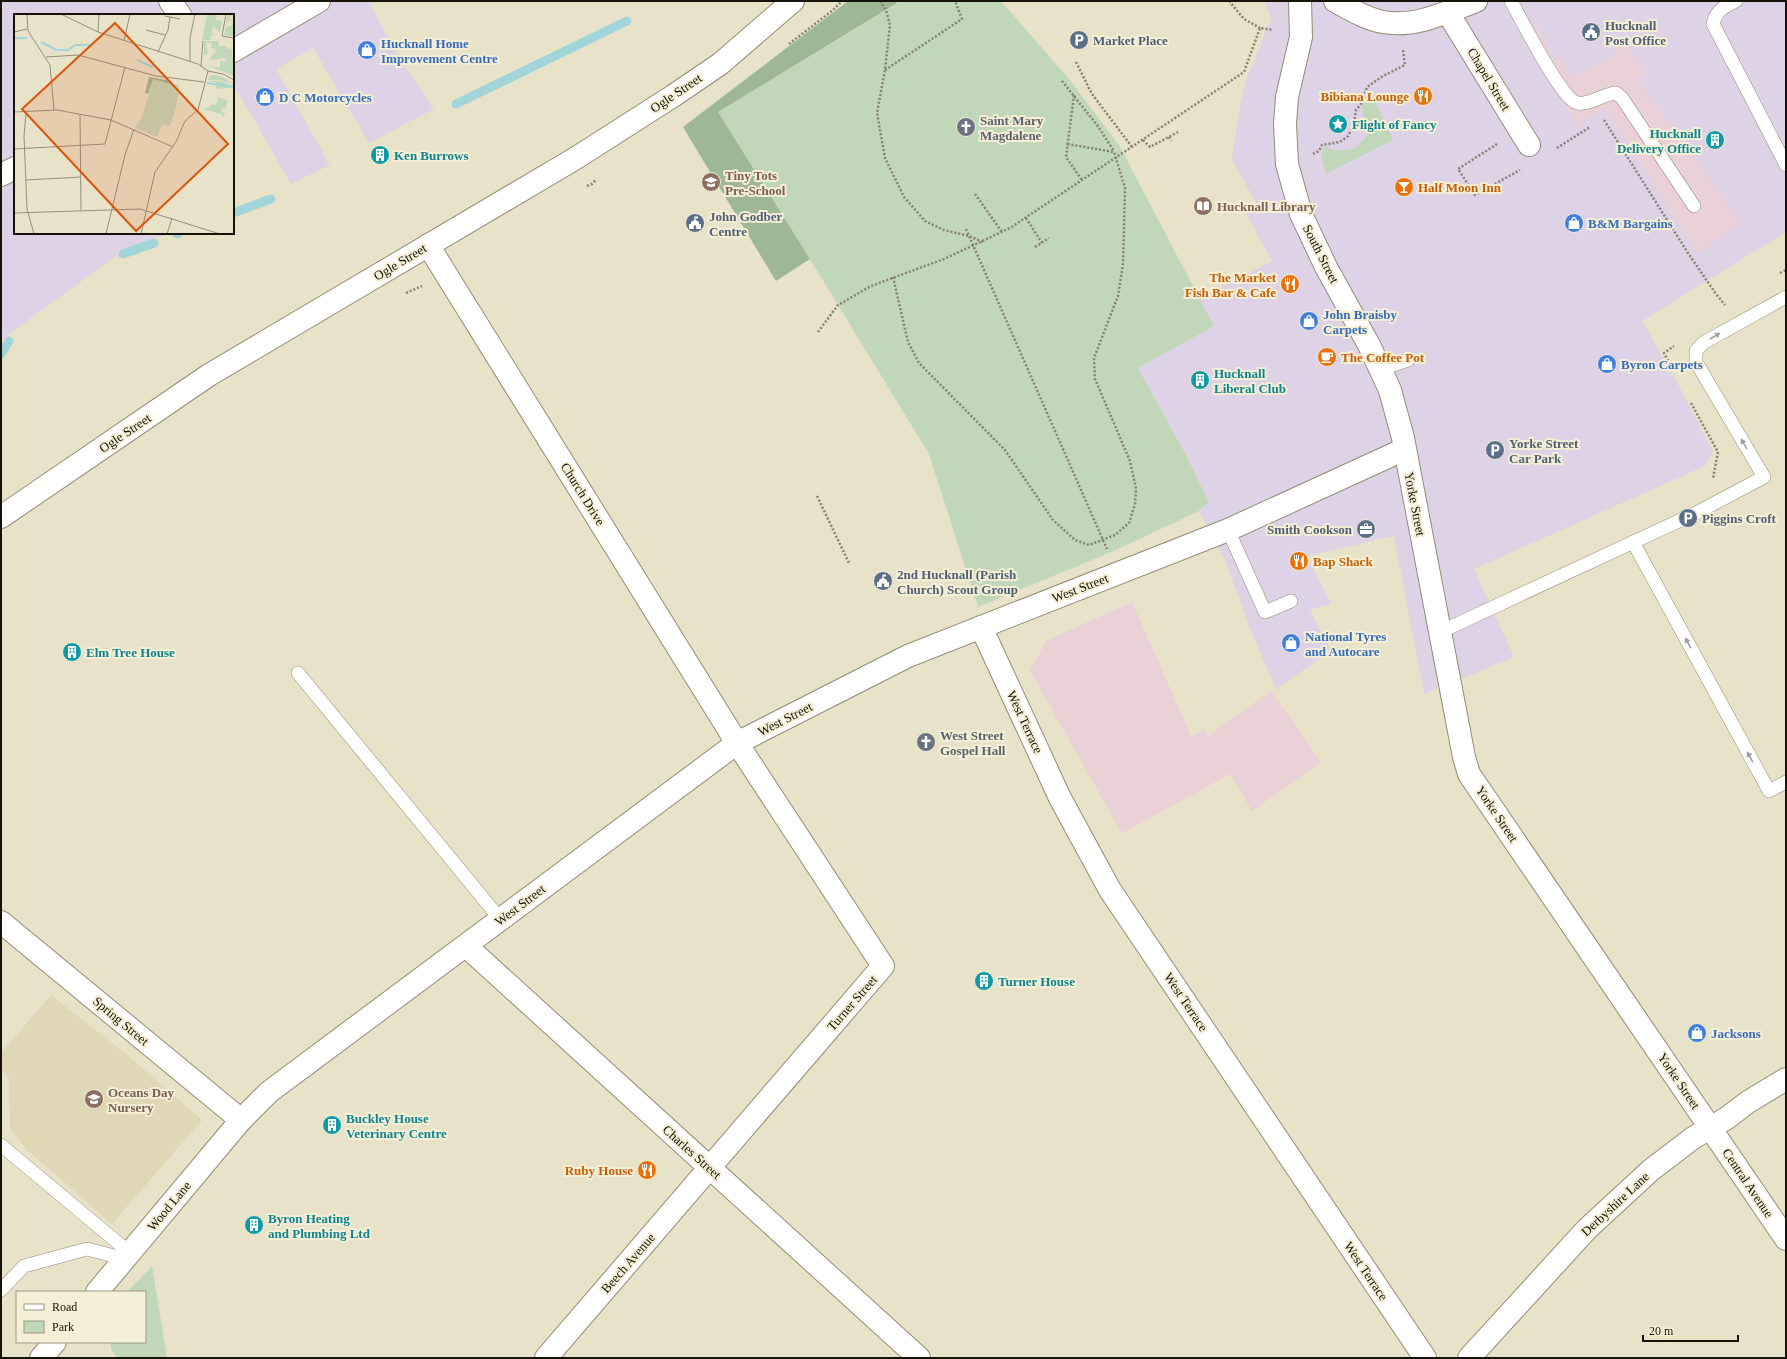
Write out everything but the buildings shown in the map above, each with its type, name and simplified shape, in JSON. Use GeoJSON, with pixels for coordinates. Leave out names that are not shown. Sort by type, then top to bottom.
{"type":"FeatureCollection","features":[{"type":"Feature","properties":{"kind":"street"},"geometry":{"type":"LineString","coordinates":[[170,1],[179,14]]}},
{"type":"Feature","properties":{"kind":"street"},"geometry":{"type":"LineString","coordinates":[[234,51],[320,1]]}},
{"type":"Feature","properties":{"kind":"street","name":"South Street"},"geometry":{"type":"LineString","coordinates":[[1300,1],[1301,37],[1287,97],[1285,124],[1287,164],[1301,214],[1326,267],[1357,321],[1390,390],[1405,449]]}},
{"type":"Feature","properties":{"kind":"street"},"geometry":{"type":"LineString","coordinates":[[1335,1],[1356,13],[1383,22],[1398,24],[1433,18],[1476,1]]}},
{"type":"Feature","properties":{"kind":"street","name":"Ogle Street"},"geometry":{"type":"LineString","coordinates":[[1,517],[209,375],[576,158],[673,96],[720,64],[787,3]]}},
{"type":"Feature","properties":{"kind":"street","name":"Chapel Street"},"geometry":{"type":"LineString","coordinates":[[1448,13],[1524,137]]}},
{"type":"Feature","properties":{"kind":"street"},"geometry":{"type":"LineString","coordinates":[[1,175],[14,168]]}},
{"type":"Feature","properties":{"kind":"street","name":"Church Drive"},"geometry":{"type":"LineString","coordinates":[[428,245],[737,743]]}},
{"type":"Feature","properties":{"kind":"street","name":"West Street"},"geometry":{"type":"LineString","coordinates":[[241,1120],[269,1092],[737,743],[908,656],[1228,530],[1405,449]]}},
{"type":"Feature","properties":{"kind":"street","name":"Yorke Street"},"geometry":{"type":"LineString","coordinates":[[1405,449],[1464,757],[1469,774],[1711,1128]]}},
{"type":"Feature","properties":{"kind":"street","name":"West Terrace"},"geometry":{"type":"LineString","coordinates":[[981,627],[1060,798],[1110,890],[1425,1358]]}},
{"type":"Feature","properties":{"kind":"street","name":"Turner Street"},"geometry":{"type":"LineString","coordinates":[[710,1168],[883,966],[737,743]]}},
{"type":"Feature","properties":{"kind":"street","name":"Spring Street"},"geometry":{"type":"LineString","coordinates":[[1,922],[241,1120]]}},
{"type":"Feature","properties":{"kind":"street","name":"Charles Street"},"geometry":{"type":"LineString","coordinates":[[466,946],[919,1358]]}},
{"type":"Feature","properties":{"kind":"street","name":"Derbyshire Lane"},"geometry":{"type":"LineString","coordinates":[[1469,1358],[1587,1230],[1657,1165],[1681,1146],[1786,1079]]}},
{"type":"Feature","properties":{"kind":"street","name":"Wood Lane"},"geometry":{"type":"LineString","coordinates":[[98,1291],[241,1120]]}},
{"type":"Feature","properties":{"kind":"street","name":"Central Avenue"},"geometry":{"type":"LineString","coordinates":[[1711,1128],[1786,1239]]}},
{"type":"Feature","properties":{"kind":"street","name":"Beech Avenue"},"geometry":{"type":"LineString","coordinates":[[546,1358],[710,1168]]}},
{"type":"Feature","properties":{"kind":"lane"},"geometry":{"type":"LineString","coordinates":[[1511,1],[1560,89],[1575,103],[1584,104],[1610,93],[1616,93],[1622,98],[1694,206]]}},
{"type":"Feature","properties":{"kind":"lane"},"geometry":{"type":"LineString","coordinates":[[1736,1],[1719,10],[1715,16],[1713,24],[1786,165]]}},
{"type":"Feature","properties":{"kind":"lane"},"geometry":{"type":"LineString","coordinates":[[1440,632],[1698,512],[1764,477],[1696,362],[1696,351],[1703,343],[1763,308],[1786,297]]}},
{"type":"Feature","properties":{"kind":"lane"},"geometry":{"type":"LineString","coordinates":[[1381,369],[1408,360]]}},
{"type":"Feature","properties":{"kind":"lane"},"geometry":{"type":"LineString","coordinates":[[1228,530],[1265,612],[1291,601]]}},
{"type":"Feature","properties":{"kind":"lane"},"geometry":{"type":"LineString","coordinates":[[1633,542],[1769,791],[1786,782]]}},
{"type":"Feature","properties":{"kind":"lane"},"geometry":{"type":"LineString","coordinates":[[298,673],[501,920]]}},
{"type":"Feature","properties":{"kind":"lane"},"geometry":{"type":"LineString","coordinates":[[1,1145],[128,1256]]}},
{"type":"Feature","properties":{"kind":"lane"},"geometry":{"type":"LineString","coordinates":[[1,1290],[24,1266],[87,1249],[128,1256]]}},
{"type":"Feature","properties":{"kind":"path"},"geometry":{"type":"LineString","coordinates":[[880,1],[886,10],[890,25],[885,70],[877,113],[885,158],[904,196],[925,221],[944,230],[969,236],[983,242]]}},
{"type":"Feature","properties":{"kind":"path"},"geometry":{"type":"LineString","coordinates":[[885,70],[962,20],[955,1]]}},
{"type":"Feature","properties":{"kind":"path"},"geometry":{"type":"LineString","coordinates":[[1229,1],[1244,19],[1260,28],[1301,37]]}},
{"type":"Feature","properties":{"kind":"path"},"geometry":{"type":"LineString","coordinates":[[1287,164],[1319,151],[1322,145],[1340,142],[1351,132],[1356,110],[1361,104],[1368,87],[1383,76],[1405,65],[1398,24]]}},
{"type":"Feature","properties":{"kind":"path"},"geometry":{"type":"LineString","coordinates":[[818,332],[838,305],[871,286],[944,259],[1002,232],[1026,218],[1244,72],[1260,28]]}},
{"type":"Feature","properties":{"kind":"path"},"geometry":{"type":"LineString","coordinates":[[1076,62],[1092,94],[1132,147]]}},
{"type":"Feature","properties":{"kind":"path"},"geometry":{"type":"LineString","coordinates":[[893,277],[908,342],[919,363],[1005,450],[1052,520],[1075,540],[1089,545],[1103,541],[1115,535],[1129,523],[1135,504],[1136,489],[1130,461],[1095,378],[1094,358],[1118,296],[1123,264],[1124,188],[1117,157],[1097,125],[1062,80]]}},
{"type":"Feature","properties":{"kind":"path"},"geometry":{"type":"LineString","coordinates":[[1074,95],[1066,157],[1082,180]]}},
{"type":"Feature","properties":{"kind":"path"},"geometry":{"type":"LineString","coordinates":[[1597,123],[1603,119],[1700,271],[1727,307],[1750,300],[1763,308]]}},
{"type":"Feature","properties":{"kind":"path"},"geometry":{"type":"LineString","coordinates":[[1585,130],[1591,126]]}},
{"type":"Feature","properties":{"kind":"path"},"geometry":{"type":"LineString","coordinates":[[1142,140],[1150,147],[1178,132]]}},
{"type":"Feature","properties":{"kind":"path"},"geometry":{"type":"LineString","coordinates":[[1169,137],[1171,141]]}},
{"type":"Feature","properties":{"kind":"path"},"geometry":{"type":"LineString","coordinates":[[1522,169],[1475,195],[1458,169],[1524,137]]}},
{"type":"Feature","properties":{"kind":"path"},"geometry":{"type":"LineString","coordinates":[[1068,144],[1114,152]]}},
{"type":"Feature","properties":{"kind":"path"},"geometry":{"type":"LineString","coordinates":[[975,194],[1002,232]]}},
{"type":"Feature","properties":{"kind":"path"},"geometry":{"type":"LineString","coordinates":[[1026,218],[1042,242]]}},
{"type":"Feature","properties":{"kind":"path"},"geometry":{"type":"LineString","coordinates":[[966,229],[1103,541]]}},
{"type":"Feature","properties":{"kind":"path"},"geometry":{"type":"LineString","coordinates":[[1035,247],[1049,238]]}},
{"type":"Feature","properties":{"kind":"path"},"geometry":{"type":"LineString","coordinates":[[1779,274],[1786,270]]}},
{"type":"Feature","properties":{"kind":"path"},"geometry":{"type":"LineString","coordinates":[[1675,373],[1664,353],[1677,344]]}},
{"type":"Feature","properties":{"kind":"path"},"geometry":{"type":"LineString","coordinates":[[1689,400],[1718,452],[1712,479]]}},
{"type":"Feature","properties":{"kind":"path"},"geometry":{"type":"LineString","coordinates":[[817,496],[849,564]]}},
{"type":"Feature","properties":{"kind":"shaded area"},"geometry":{"type":"Polygon","coordinates":[[[1,1],[377,1],[370,5],[403,63],[434,109],[369,143],[313,48],[276,69],[330,165],[291,184],[238,92],[234,94],[234,14],[14,14],[14,234],[166,234],[123,251],[5,337],[1,343],[1,1]]]}},
{"type":"Feature","properties":{"kind":"shaded area"},"geometry":{"type":"Polygon","coordinates":[[[1265,1],[1786,1],[1786,232],[1642,321],[1671,371],[1713,451],[1705,466],[1474,569],[1514,657],[1424,694],[1394,536],[1307,556],[1331,604],[1310,610],[1331,651],[1276,689],[1253,636],[1224,557],[1199,511],[1209,501],[1185,453],[1138,368],[1214,326],[1199,299],[1272,261],[1244,210],[1256,203],[1232,159],[1240,105],[1246,80],[1271,19],[1265,1]]]}},
{"type":"Feature","properties":{"kind":"shaded area"},"geometry":{"type":"Polygon","coordinates":[[[1536,24],[1554,60],[1561,57],[1571,77],[1618,54],[1614,45],[1623,41],[1646,73],[1637,79],[1741,223],[1697,253],[1605,107],[1584,120],[1585,123],[1578,127],[1521,31],[1536,24]]]}},
{"type":"Feature","properties":{"kind":"shaded area"},"geometry":{"type":"Polygon","coordinates":[[[1132,602],[1191,736],[1205,729],[1208,736],[1271,691],[1321,762],[1252,811],[1230,774],[1122,833],[1030,671],[1046,641],[1132,602]]]}},
{"type":"Feature","properties":{"kind":"shaded area","name":"Oceans Day Nursery"},"geometry":{"type":"Polygon","coordinates":[[[51,995],[126,1054],[202,1120],[112,1224],[27,1150],[10,1128],[9,1078],[1,1071],[1,1053],[51,995]]]}},
{"type":"Feature","properties":{"kind":"green space"},"geometry":{"type":"Polygon","coordinates":[[[848,1],[895,1],[897,3],[718,112],[810,259],[776,281],[683,127],[848,1]]]}},
{"type":"Feature","properties":{"kind":"green space"},"geometry":{"type":"Polygon","coordinates":[[[901,1],[1001,1],[1069,79],[1119,145],[1214,326],[1138,368],[1185,453],[1209,502],[1199,511],[1109,553],[978,607],[929,454],[718,112],[901,1]]]}},
{"type":"Feature","properties":{"kind":"green space"},"geometry":{"type":"Polygon","coordinates":[[[1370,91],[1393,140],[1326,174],[1321,156],[1324,146],[1334,151],[1354,149],[1367,136],[1367,124],[1361,107],[1370,91]]]}},
{"type":"Feature","properties":{"kind":"green space"},"geometry":{"type":"Polygon","coordinates":[[[152,1266],[167,1358],[117,1358],[111,1349],[111,1343],[146,1343],[146,1291],[128,1291],[152,1266]]]}},
{"type":"Feature","properties":{"kind":"waterway"},"geometry":{"type":"LineString","coordinates":[[456,104],[627,21]]}},
{"type":"Feature","properties":{"kind":"waterway"},"geometry":{"type":"LineString","coordinates":[[234,213],[271,199]]}},
{"type":"Feature","properties":{"kind":"waterway"},"geometry":{"type":"LineString","coordinates":[[123,254],[154,243]]}},
{"type":"Feature","properties":{"kind":"waterway"},"geometry":{"type":"LineString","coordinates":[[1,354],[9,341]]}},
{"type":"Feature","properties":{"kind":"place","name":"Hucknall Post Office"},"geometry":{"type":"Point","coordinates":[1591,32]}},
{"type":"Feature","properties":{"kind":"place","name":"Market Place"},"geometry":{"type":"Point","coordinates":[1079,40]}},
{"type":"Feature","properties":{"kind":"place","name":"Hucknall Home Improvement Centre"},"geometry":{"type":"Point","coordinates":[367,50]}},
{"type":"Feature","properties":{"kind":"place","name":"Bibiana Lounge"},"geometry":{"type":"Point","coordinates":[1423,96]}},
{"type":"Feature","properties":{"kind":"place","name":"D C Motorcycles"},"geometry":{"type":"Point","coordinates":[265,97]}},
{"type":"Feature","properties":{"kind":"place","name":"Flight of Fancy"},"geometry":{"type":"Point","coordinates":[1338,124]}},
{"type":"Feature","properties":{"kind":"place","name":"Saint Mary Magdalene"},"geometry":{"type":"Point","coordinates":[966,127]}},
{"type":"Feature","properties":{"kind":"place","name":"Hucknall Delivery Office"},"geometry":{"type":"Point","coordinates":[1715,140]}},
{"type":"Feature","properties":{"kind":"place","name":"Ken Burrows"},"geometry":{"type":"Point","coordinates":[380,155]}},
{"type":"Feature","properties":{"kind":"place","name":"Tiny Tots Pre-School"},"geometry":{"type":"Point","coordinates":[711,182]}},
{"type":"Feature","properties":{"kind":"place","name":"Half Moon Inn"},"geometry":{"type":"Point","coordinates":[1404,187]}},
{"type":"Feature","properties":{"kind":"place","name":"Hucknall Library"},"geometry":{"type":"Point","coordinates":[1203,206]}},
{"type":"Feature","properties":{"kind":"place","name":"John Godber Centre"},"geometry":{"type":"Point","coordinates":[695,223]}},
{"type":"Feature","properties":{"kind":"place","name":"B&M Bargains"},"geometry":{"type":"Point","coordinates":[1574,223]}},
{"type":"Feature","properties":{"kind":"place","name":"The Market Fish Bar & Cafe"},"geometry":{"type":"Point","coordinates":[1290,284]}},
{"type":"Feature","properties":{"kind":"place","name":"John Braisby Carpets"},"geometry":{"type":"Point","coordinates":[1309,321]}},
{"type":"Feature","properties":{"kind":"place","name":"The Coffee Pot"},"geometry":{"type":"Point","coordinates":[1327,357]}},
{"type":"Feature","properties":{"kind":"place","name":"Byron Carpets"},"geometry":{"type":"Point","coordinates":[1607,364]}},
{"type":"Feature","properties":{"kind":"place","name":"Hucknall Liberal Club"},"geometry":{"type":"Point","coordinates":[1200,380]}},
{"type":"Feature","properties":{"kind":"place","name":"Yorke Street Car Park"},"geometry":{"type":"Point","coordinates":[1495,450]}},
{"type":"Feature","properties":{"kind":"place","name":"Piggins Croft"},"geometry":{"type":"Point","coordinates":[1688,518]}},
{"type":"Feature","properties":{"kind":"place","name":"Smith Cookson"},"geometry":{"type":"Point","coordinates":[1366,529]}},
{"type":"Feature","properties":{"kind":"place","name":"Bap Shack"},"geometry":{"type":"Point","coordinates":[1299,561]}},
{"type":"Feature","properties":{"kind":"place","name":"2nd Hucknall (Parish Church) Scout Group"},"geometry":{"type":"Point","coordinates":[883,581]}},
{"type":"Feature","properties":{"kind":"place","name":"National Tyres and Autocare"},"geometry":{"type":"Point","coordinates":[1291,643]}},
{"type":"Feature","properties":{"kind":"place","name":"Elm Tree House"},"geometry":{"type":"Point","coordinates":[72,652]}},
{"type":"Feature","properties":{"kind":"place","name":"West Street Gospel Hall"},"geometry":{"type":"Point","coordinates":[926,742]}},
{"type":"Feature","properties":{"kind":"place","name":"Turner House"},"geometry":{"type":"Point","coordinates":[984,981]}},
{"type":"Feature","properties":{"kind":"place","name":"Jacksons"},"geometry":{"type":"Point","coordinates":[1697,1033]}},
{"type":"Feature","properties":{"kind":"place","name":"Oceans Day Nursery"},"geometry":{"type":"Point","coordinates":[94,1099]}},
{"type":"Feature","properties":{"kind":"place","name":"Buckley House Veterinary Centre"},"geometry":{"type":"Point","coordinates":[332,1125]}},
{"type":"Feature","properties":{"kind":"place","name":"Ruby House"},"geometry":{"type":"Point","coordinates":[647,1170]}},
{"type":"Feature","properties":{"kind":"place","name":"Byron Heating and Plumbing Ltd"},"geometry":{"type":"Point","coordinates":[254,1225]}}]}
